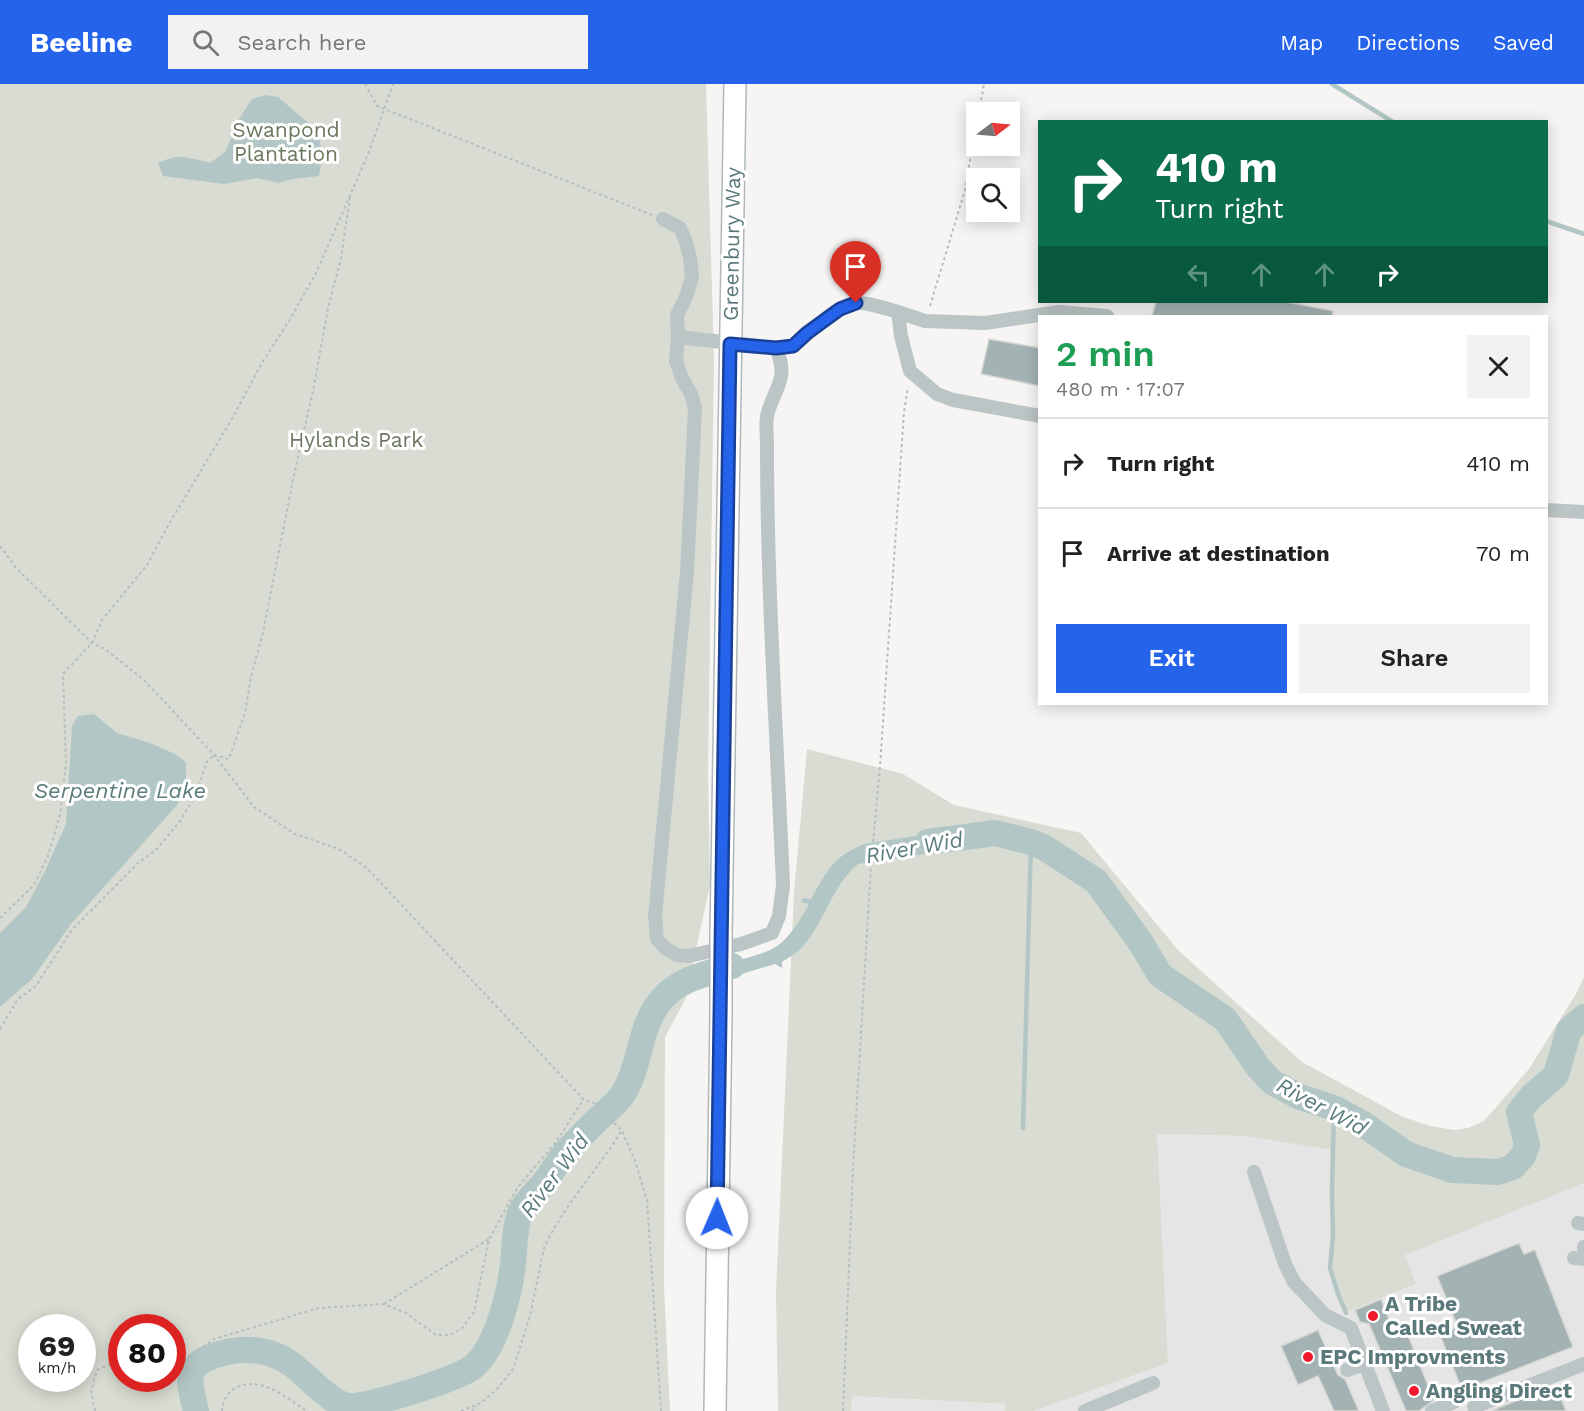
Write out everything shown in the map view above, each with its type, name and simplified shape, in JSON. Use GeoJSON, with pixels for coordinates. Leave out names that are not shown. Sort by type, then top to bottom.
{"type":"FeatureCollection","features":[{"type":"Feature","properties":{"kind":"highway","name":"Greenbury Way"},"geometry":{"type":"LineString","coordinates":[[715,1411],[735,84]]}},
{"type":"Feature","properties":{"kind":"street"},"geometry":{"type":"LineString","coordinates":[[663,219],[680,228],[690,258],[692,277],[686,297],[676,315],[678,337],[676,361],[695,408],[687,572],[655,916],[657,939],[665,948],[677,955],[689,956],[741,944],[772,933],[779,916],[783,876],[767,535],[767,414],[783,371],[776,348]]}},
{"type":"Feature","properties":{"kind":"street"},"geometry":{"type":"LineString","coordinates":[[678,337],[776,348],[793,346],[840,309],[856,303],[898,312],[925,321],[985,323],[1038,315]]}},
{"type":"Feature","properties":{"kind":"street"},"geometry":{"type":"LineString","coordinates":[[898,312],[901,336],[910,371],[937,394],[953,400],[1038,416]]}},
{"type":"Feature","properties":{"kind":"street"},"geometry":{"type":"LineString","coordinates":[[1039,315],[1059,312],[1095,315]]}},
{"type":"Feature","properties":{"kind":"street"},"geometry":{"type":"LineString","coordinates":[[1548,510],[1584,512]]}},
{"type":"Feature","properties":{"kind":"street"},"geometry":{"type":"LineString","coordinates":[[1254,1172],[1285,1264],[1294,1282],[1325,1315],[1351,1328],[1383,1411]]}},
{"type":"Feature","properties":{"kind":"street"},"geometry":{"type":"LineString","coordinates":[[1347,1370],[1365,1364]]}},
{"type":"Feature","properties":{"kind":"street"},"geometry":{"type":"LineString","coordinates":[[1476,1411],[1474,1407],[1584,1364]]}},
{"type":"Feature","properties":{"kind":"street"},"geometry":{"type":"LineString","coordinates":[[1085,1411],[1153,1383]]}},
{"type":"Feature","properties":{"kind":"street"},"geometry":{"type":"LineString","coordinates":[[1432,1411],[1454,1402]]}},
{"type":"Feature","properties":{"kind":"path"},"geometry":{"type":"LineString","coordinates":[[365,84],[376,105],[663,219]]}},
{"type":"Feature","properties":{"kind":"path"},"geometry":{"type":"LineString","coordinates":[[0,918],[34,885],[48,856],[60,814],[66,763],[63,674],[92,643],[102,620],[147,566],[263,361],[316,273],[369,152],[393,84]]}},
{"type":"Feature","properties":{"kind":"path"},"geometry":{"type":"LineString","coordinates":[[981,102],[984,84]]}},
{"type":"Feature","properties":{"kind":"path"},"geometry":{"type":"LineString","coordinates":[[925,321],[965,190],[971,156]]}},
{"type":"Feature","properties":{"kind":"path"},"geometry":{"type":"LineString","coordinates":[[214,755],[229,759],[245,713],[340,259],[351,192]]}},
{"type":"Feature","properties":{"kind":"path"},"geometry":{"type":"LineString","coordinates":[[843,1411],[853,1169],[872,841],[880,766],[904,412],[910,371]]}},
{"type":"Feature","properties":{"kind":"path"},"geometry":{"type":"LineString","coordinates":[[0,546],[16,568],[92,643],[105,649],[144,680],[214,755],[254,807],[295,834],[339,849],[367,868],[583,1099],[594,1103],[620,1129],[635,1161],[647,1200],[661,1411]]}},
{"type":"Feature","properties":{"kind":"path"},"geometry":{"type":"LineString","coordinates":[[0,1029],[18,999],[36,986],[71,931],[138,863],[156,850],[180,821],[197,793],[206,763],[214,755]]}},
{"type":"Feature","properties":{"kind":"path"},"geometry":{"type":"LineString","coordinates":[[186,1358],[214,1339],[319,1308],[384,1304],[406,1313],[436,1335],[450,1335],[462,1328],[474,1312],[489,1239],[518,1186],[556,1142],[583,1099]]}},
{"type":"Feature","properties":{"kind":"path"},"geometry":{"type":"LineString","coordinates":[[471,1411],[498,1388],[513,1369],[519,1357],[530,1316],[544,1248],[566,1209],[612,1146],[620,1129]]}},
{"type":"Feature","properties":{"kind":"path"},"geometry":{"type":"LineString","coordinates":[[384,1304],[489,1239]]}},
{"type":"Feature","properties":{"kind":"path"},"geometry":{"type":"LineString","coordinates":[[95,1411],[91,1391],[97,1370],[108,1365]]}},
{"type":"Feature","properties":{"kind":"path"},"geometry":{"type":"LineString","coordinates":[[222,1411],[223,1401],[235,1388],[256,1383],[267,1386],[308,1411]]}},
{"type":"Feature","properties":{"kind":"path"},"geometry":{"type":"LineString","coordinates":[[461,1411],[481,1402]]}},
{"type":"Feature","properties":{"kind":"shaded area"},"geometry":{"type":"Polygon","coordinates":[[[1156,1134],[1246,1136],[1331,1150],[1331,1237],[1328,1270],[1345,1313],[1416,1284],[1404,1255],[1584,1183],[1584,1411],[1034,1411],[1168,1363],[1156,1134]]]}},
{"type":"Feature","properties":{"kind":"shaded area"},"geometry":{"type":"Polygon","coordinates":[[[851,1396],[1005,1404],[1005,1411],[851,1411],[851,1396]]]}},
{"type":"Feature","properties":{"kind":"green space","name":"Hylands Park"},"geometry":{"type":"Polygon","coordinates":[[[0,84],[706,84],[714,358],[708,772],[710,885],[685,1000],[665,1037],[664,1288],[670,1411],[0,1411],[0,84]]]}},
{"type":"Feature","properties":{"kind":"green space"},"geometry":{"type":"Polygon","coordinates":[[[807,749],[903,774],[954,805],[1081,833],[1179,951],[1302,1062],[1401,1116],[1430,1126],[1454,1130],[1468,1128],[1484,1121],[1529,1069],[1576,994],[1584,977],[1584,1183],[1405,1255],[1416,1284],[1344,1313],[1328,1270],[1331,1237],[1331,1150],[1246,1136],[1157,1134],[1168,1363],[1034,1411],[1005,1411],[1005,1404],[852,1396],[851,1411],[778,1411],[776,1292],[794,892],[807,749]]]}},
{"type":"Feature","properties":{"kind":"water"},"geometry":{"type":"Polygon","coordinates":[[[266,95],[278,97],[319,132],[322,159],[319,176],[278,183],[258,178],[224,184],[163,176],[158,163],[165,160],[184,157],[210,163],[226,151],[236,124],[252,99],[266,95]]]}},
{"type":"Feature","properties":{"kind":"water","name":"Serpentine Lake"},"geometry":{"type":"Polygon","coordinates":[[[94,714],[117,733],[150,743],[175,754],[186,762],[186,784],[177,805],[71,924],[32,979],[0,1007],[0,933],[26,907],[66,824],[72,726],[78,716],[94,714]]]}},
{"type":"Feature","properties":{"kind":"water"},"geometry":{"type":"Polygon","coordinates":[[[960,829],[964,848],[858,864],[835,892],[812,935],[799,950],[782,962],[782,968],[775,964],[699,987],[697,969],[753,956],[770,950],[782,942],[793,930],[809,904],[801,902],[803,898],[811,899],[832,866],[853,849],[864,844],[960,829]]]}},
{"type":"Feature","properties":{"kind":"building"},"geometry":{"type":"Polygon","coordinates":[[[1156,303],[1291,303],[1333,311],[1332,315],[1152,315],[1156,303]]]}},
{"type":"Feature","properties":{"kind":"building"},"geometry":{"type":"Polygon","coordinates":[[[989,339],[1038,348],[1038,386],[981,374],[989,339]]]}},
{"type":"Feature","properties":{"kind":"building"},"geometry":{"type":"Polygon","coordinates":[[[1519,1243],[1524,1254],[1535,1250],[1573,1347],[1462,1390],[1440,1335],[1458,1327],[1437,1276],[1519,1243]]]}},
{"type":"Feature","properties":{"kind":"building"},"geometry":{"type":"Polygon","coordinates":[[[1381,1299],[1396,1337],[1407,1333],[1434,1400],[1419,1411],[1406,1411],[1369,1324],[1360,1322],[1355,1310],[1381,1299]]]}},
{"type":"Feature","properties":{"kind":"building","name":"EPC Improvments"},"geometry":{"type":"Polygon","coordinates":[[[1318,1330],[1338,1375],[1345,1379],[1359,1411],[1334,1411],[1318,1376],[1298,1385],[1281,1346],[1318,1330]]]}},
{"type":"Feature","properties":{"kind":"building"},"geometry":{"type":"Polygon","coordinates":[[[1556,1385],[1566,1411],[1493,1411],[1493,1410],[1556,1385]]]}},
{"type":"Feature","properties":{"kind":"waterway"},"geometry":{"type":"LineString","coordinates":[[1332,84],[1390,120]]}},
{"type":"Feature","properties":{"kind":"waterway"},"geometry":{"type":"LineString","coordinates":[[1548,222],[1584,234]]}},
{"type":"Feature","properties":{"kind":"waterway","name":"River Wid"},"geometry":{"type":"LineString","coordinates":[[928,842],[995,833],[1045,848],[1096,881],[1141,943],[1160,975],[1225,1019],[1258,1067],[1272,1082],[1300,1097],[1334,1108],[1363,1124],[1406,1154],[1452,1170],[1498,1172],[1513,1167],[1523,1156],[1527,1145],[1519,1112],[1531,1097],[1556,1075],[1569,1030],[1584,1017]]}},
{"type":"Feature","properties":{"kind":"waterway"},"geometry":{"type":"LineString","coordinates":[[1023,1128],[1031,842]]}},
{"type":"Feature","properties":{"kind":"waterway","name":"River Wid"},"geometry":{"type":"LineString","coordinates":[[196,1411],[191,1385],[192,1371],[203,1360],[234,1351],[255,1350],[275,1355],[294,1366],[333,1399],[349,1406],[374,1402],[412,1391],[451,1378],[473,1367],[489,1346],[501,1318],[511,1275],[517,1225],[524,1205],[566,1152],[623,1094],[634,1070],[644,1032],[663,998],[686,981],[732,966]]}},
{"type":"Feature","properties":{"kind":"waterway"},"geometry":{"type":"LineString","coordinates":[[1334,1108],[1333,1236],[1330,1268],[1346,1313]]}},
{"type":"Feature","properties":{"kind":"place","name":"A Tribe Called Sweat"},"geometry":{"type":"Point","coordinates":[1373,1316]}},
{"type":"Feature","properties":{"kind":"place","name":"EPC Improvments"},"geometry":{"type":"Point","coordinates":[1308,1357]}},
{"type":"Feature","properties":{"kind":"place","name":"Angling Direct"},"geometry":{"type":"Point","coordinates":[1414,1391]}},
{"type":"Feature","properties":{"kind":"route"},"geometry":{"type":"LineString","coordinates":[[717,1218],[730,344],[776,348],[793,346],[840,309],[856,303]]}},
{"type":"Feature","properties":{"kind":"park label","name":"Swanpond Plantation"},"geometry":{"type":"Point","coordinates":[286,142]}}]}
